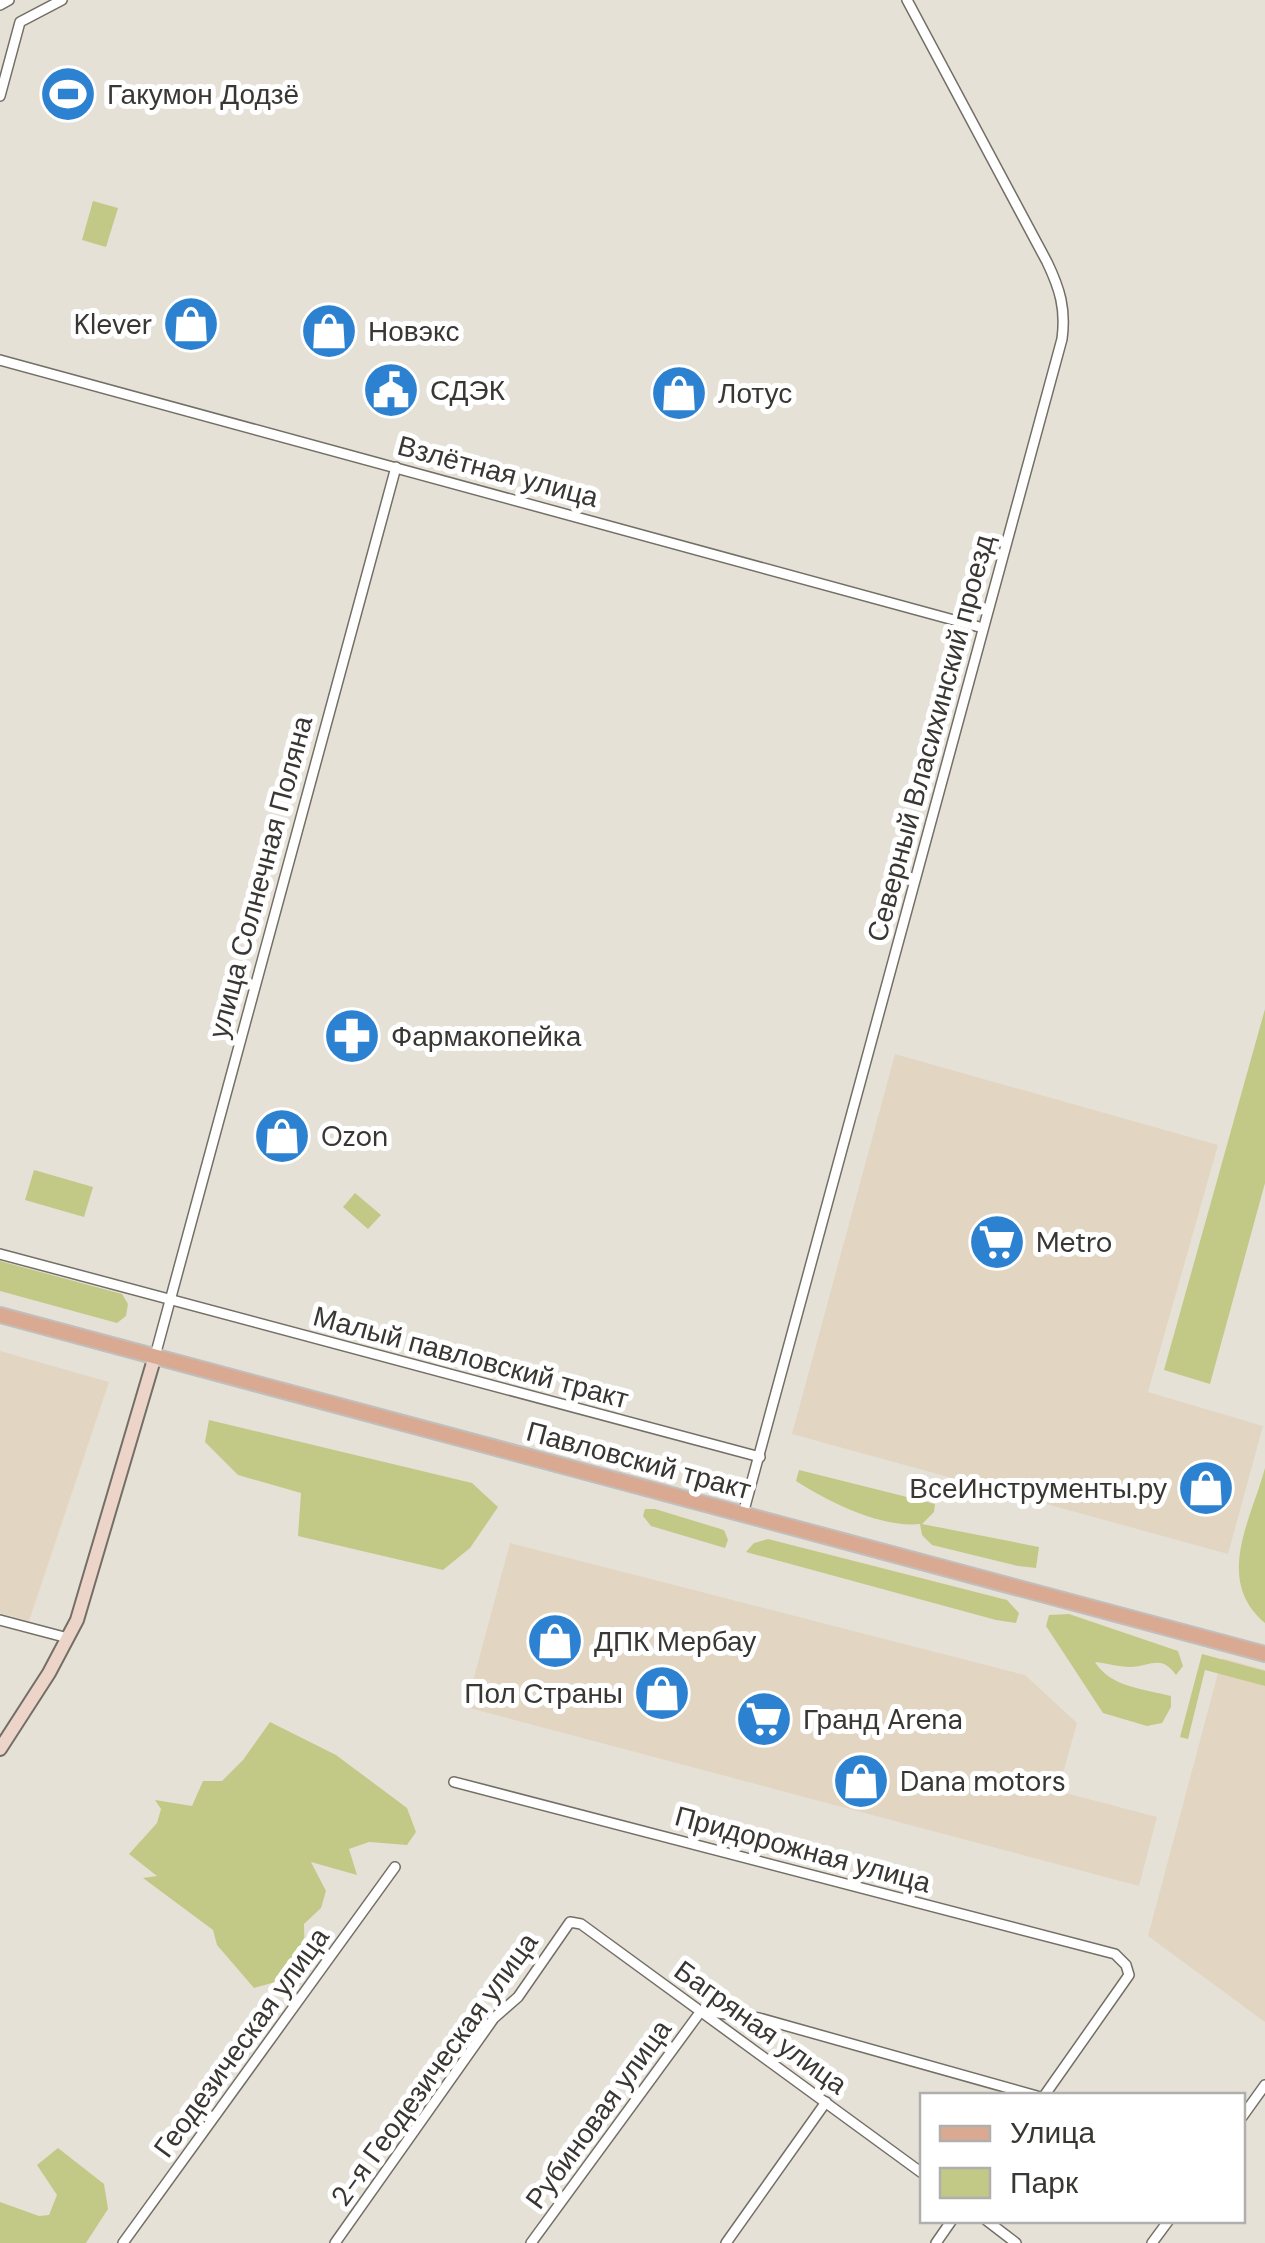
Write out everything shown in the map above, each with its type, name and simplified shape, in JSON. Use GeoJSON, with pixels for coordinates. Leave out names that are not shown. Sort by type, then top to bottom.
{"type":"FeatureCollection","features":[{"type":"Feature","properties":{"kind":"main road","name":"Павловский тракт"},"geometry":{"type":"LineString","coordinates":[[0,1315],[1265,1654]]}},
{"type":"Feature","properties":{"kind":"street"},"geometry":{"type":"LineString","coordinates":[[0,5],[9,0]]}},
{"type":"Feature","properties":{"kind":"street"},"geometry":{"type":"LineString","coordinates":[[0,96],[20,22],[62,0]]}},
{"type":"Feature","properties":{"kind":"street","name":"Северный Власихинский проезд"},"geometry":{"type":"LineString","coordinates":[[744,1514],[1065,318],[1062,291],[1048,262],[908,0]]}},
{"type":"Feature","properties":{"kind":"street","name":"Взлётная улица"},"geometry":{"type":"LineString","coordinates":[[0,360],[983,628]]}},
{"type":"Feature","properties":{"kind":"street","name":"улица Солнечная Поляна"},"geometry":{"type":"LineString","coordinates":[[155,1356],[396,467]]}},
{"type":"Feature","properties":{"kind":"street"},"geometry":{"type":"LineString","coordinates":[[0,1254],[171,1301]]}},
{"type":"Feature","properties":{"kind":"street","name":"Малый павловский тракт"},"geometry":{"type":"LineString","coordinates":[[171,1301],[760,1457]]}},
{"type":"Feature","properties":{"kind":"street"},"geometry":{"type":"LineString","coordinates":[[0,1749],[68,1638],[91,1577],[155,1356]]}},
{"type":"Feature","properties":{"kind":"street"},"geometry":{"type":"LineString","coordinates":[[0,1620],[68,1638]]}},
{"type":"Feature","properties":{"kind":"street","name":"Придорожная улица"},"geometry":{"type":"LineString","coordinates":[[454,1782],[1115,1954],[1129,1976],[1043,2093]]}},
{"type":"Feature","properties":{"kind":"street","name":"Геодезическая улица"},"geometry":{"type":"LineString","coordinates":[[123,2243],[395,1866]]}},
{"type":"Feature","properties":{"kind":"street","name":"Багряная улица"},"geometry":{"type":"LineString","coordinates":[[570,1922],[580,1924],[920,2172]]}},
{"type":"Feature","properties":{"kind":"street","name":"2-я Геодезическая улица"},"geometry":{"type":"LineString","coordinates":[[334,2243],[494,2018],[518,1996],[570,1922]]}},
{"type":"Feature","properties":{"kind":"street"},"geometry":{"type":"LineString","coordinates":[[701,2012],[758,2018],[1030,2093]]}},
{"type":"Feature","properties":{"kind":"street","name":"Рубиновая улица"},"geometry":{"type":"LineString","coordinates":[[531,2243],[701,2012]]}},
{"type":"Feature","properties":{"kind":"street"},"geometry":{"type":"LineString","coordinates":[[1245,2112],[1265,2085]]}},
{"type":"Feature","properties":{"kind":"street"},"geometry":{"type":"LineString","coordinates":[[726,2243],[826,2102]]}},
{"type":"Feature","properties":{"kind":"street"},"geometry":{"type":"LineString","coordinates":[[990,2223],[1016,2243]]}},
{"type":"Feature","properties":{"kind":"shaded area"},"geometry":{"type":"Polygon","coordinates":[[[895,1054],[1218,1145],[1148,1392],[1263,1426],[1228,1554],[792,1434],[895,1054]]]}},
{"type":"Feature","properties":{"kind":"shaded area"},"geometry":{"type":"Polygon","coordinates":[[[0,1351],[109,1382],[29,1621],[0,1613],[0,1351]]]}},
{"type":"Feature","properties":{"kind":"shaded area"},"geometry":{"type":"Polygon","coordinates":[[[510,1543],[1025,1675],[1077,1723],[1058,1791],[1157,1817],[1139,1886],[466,1707],[510,1543]]]}},
{"type":"Feature","properties":{"kind":"shaded area"},"geometry":{"type":"Polygon","coordinates":[[[1222,1658],[1265,1670],[1265,2022],[1148,1936],[1222,1658]]]}},
{"type":"Feature","properties":{"kind":"green space"},"geometry":{"type":"Polygon","coordinates":[[[93,201],[118,208],[106,247],[82,240],[93,201]]]}},
{"type":"Feature","properties":{"kind":"green space"},"geometry":{"type":"Polygon","coordinates":[[[1265,1009],[1265,1183],[1210,1384],[1164,1370],[1265,1009]]]}},
{"type":"Feature","properties":{"kind":"green space"},"geometry":{"type":"Polygon","coordinates":[[[34,1170],[93,1187],[84,1217],[25,1200],[34,1170]]]}},
{"type":"Feature","properties":{"kind":"green space"},"geometry":{"type":"Polygon","coordinates":[[[355,1193],[381,1215],[368,1229],[343,1207],[355,1193]]]}},
{"type":"Feature","properties":{"kind":"green space"},"geometry":{"type":"Polygon","coordinates":[[[0,1261],[122,1294],[128,1304],[126,1316],[117,1323],[0,1291],[0,1261]]]}},
{"type":"Feature","properties":{"kind":"green space"},"geometry":{"type":"Polygon","coordinates":[[[209,1420],[472,1483],[498,1507],[470,1548],[443,1570],[298,1536],[301,1493],[238,1475],[205,1442],[209,1420]]]}},
{"type":"Feature","properties":{"kind":"green space"},"geometry":{"type":"Polygon","coordinates":[[[1265,1468],[1265,1623],[1250,1606],[1239,1569],[1245,1529],[1265,1468]]]}},
{"type":"Feature","properties":{"kind":"green space"},"geometry":{"type":"Polygon","coordinates":[[[799,1470],[935,1504],[934,1512],[922,1524],[1039,1547],[1036,1568],[932,1545],[922,1535],[920,1524],[888,1522],[839,1505],[796,1481],[799,1470]]]}},
{"type":"Feature","properties":{"kind":"green space"},"geometry":{"type":"Polygon","coordinates":[[[645,1509],[724,1530],[728,1540],[725,1548],[651,1526],[643,1516],[645,1509]]]}},
{"type":"Feature","properties":{"kind":"green space"},"geometry":{"type":"Polygon","coordinates":[[[768,1539],[1007,1600],[1019,1613],[1016,1623],[746,1552],[754,1543],[768,1539]]]}},
{"type":"Feature","properties":{"kind":"green space"},"geometry":{"type":"Polygon","coordinates":[[[1069,1614],[1178,1651],[1183,1666],[1176,1675],[1160,1663],[1130,1667],[1095,1662],[1119,1682],[1171,1696],[1171,1707],[1162,1723],[1147,1726],[1103,1713],[1046,1626],[1049,1615],[1069,1614]]]}},
{"type":"Feature","properties":{"kind":"green space"},"geometry":{"type":"Polygon","coordinates":[[[1202,1654],[1265,1671],[1265,1686],[1205,1670],[1188,1739],[1180,1737],[1202,1654]]]}},
{"type":"Feature","properties":{"kind":"green space"},"geometry":{"type":"Polygon","coordinates":[[[270,1722],[336,1755],[407,1808],[416,1832],[407,1845],[369,1842],[349,1849],[357,1875],[311,1862],[326,1891],[321,1908],[304,1924],[305,1961],[286,1979],[254,1988],[217,1945],[213,1930],[143,1878],[157,1876],[129,1854],[157,1823],[161,1809],[155,1800],[192,1806],[203,1781],[222,1781],[243,1760],[270,1722]]]}},
{"type":"Feature","properties":{"kind":"green space"},"geometry":{"type":"Polygon","coordinates":[[[58,2148],[104,2184],[108,2209],[86,2243],[0,2243],[0,2202],[39,2216],[49,2215],[57,2195],[37,2165],[58,2148]]]}},
{"type":"Feature","properties":{"kind":"place","name":"Гакумон Додзё"},"geometry":{"type":"Point","coordinates":[68,94]}},
{"type":"Feature","properties":{"kind":"place","name":"Klever"},"geometry":{"type":"Point","coordinates":[191,324]}},
{"type":"Feature","properties":{"kind":"place","name":"Новэкс"},"geometry":{"type":"Point","coordinates":[329,331]}},
{"type":"Feature","properties":{"kind":"place","name":"СДЭК"},"geometry":{"type":"Point","coordinates":[391,390]}},
{"type":"Feature","properties":{"kind":"place","name":"Лотус"},"geometry":{"type":"Point","coordinates":[679,393]}},
{"type":"Feature","properties":{"kind":"place","name":"Фармакопейка"},"geometry":{"type":"Point","coordinates":[352,1036]}},
{"type":"Feature","properties":{"kind":"place","name":"Ozon"},"geometry":{"type":"Point","coordinates":[282,1136]}},
{"type":"Feature","properties":{"kind":"place","name":"Metro"},"geometry":{"type":"Point","coordinates":[997,1242]}},
{"type":"Feature","properties":{"kind":"place","name":"ВсеИнструменты.ру"},"geometry":{"type":"Point","coordinates":[1206,1488]}},
{"type":"Feature","properties":{"kind":"place","name":"ДПК Мербау"},"geometry":{"type":"Point","coordinates":[555,1641]}},
{"type":"Feature","properties":{"kind":"place","name":"Пол Страны"},"geometry":{"type":"Point","coordinates":[662,1693]}},
{"type":"Feature","properties":{"kind":"place","name":"Гранд Arena"},"geometry":{"type":"Point","coordinates":[764,1719]}},
{"type":"Feature","properties":{"kind":"place","name":"Dana motors"},"geometry":{"type":"Point","coordinates":[861,1781]}}]}
